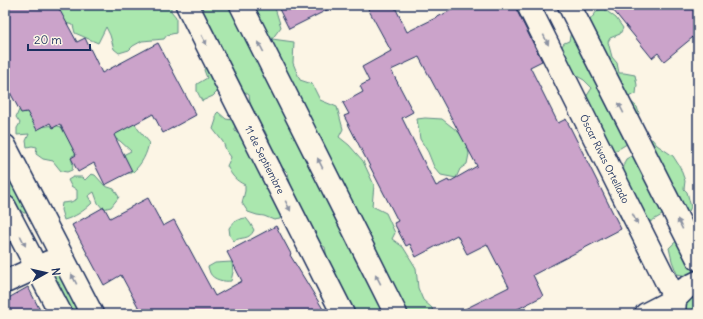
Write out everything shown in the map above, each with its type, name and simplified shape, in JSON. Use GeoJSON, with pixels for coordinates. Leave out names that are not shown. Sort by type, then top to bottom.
{"type":"FeatureCollection","features":[{"type":"Feature","properties":{"kind":"street","name":"11 de Septiembre"},"geometry":{"type":"LineString","coordinates":[[187,5],[344,314]]}},
{"type":"Feature","properties":{"kind":"street"},"geometry":{"type":"LineString","coordinates":[[240,5],[396,314]]}},
{"type":"Feature","properties":{"kind":"street","name":"Óscar Rivas Ortellado"},"geometry":{"type":"LineString","coordinates":[[528,5],[675,307]]}},
{"type":"Feature","properties":{"kind":"street"},"geometry":{"type":"LineString","coordinates":[[577,9],[698,259]]}},
{"type":"Feature","properties":{"kind":"street"},"geometry":{"type":"LineString","coordinates":[[5,146],[92,314]]}},
{"type":"Feature","properties":{"kind":"street"},"geometry":{"type":"LineString","coordinates":[[5,207],[61,314]]}},
{"type":"Feature","properties":{"kind":"street"},"geometry":{"type":"LineString","coordinates":[[5,282],[62,256]]}},
{"type":"Feature","properties":{"kind":"street"},"geometry":{"type":"LineString","coordinates":[[646,314],[675,307],[686,288],[698,282]]}},
{"type":"Feature","properties":{"kind":"green space"},"geometry":{"type":"Polygon","coordinates":[[[55,5],[171,5],[171,11],[176,17],[176,33],[167,35],[164,39],[142,41],[129,50],[119,53],[114,49],[106,27],[98,43],[75,33],[73,25],[61,22],[55,5]]]}},
{"type":"Feature","properties":{"kind":"green space"},"geometry":{"type":"Polygon","coordinates":[[[198,5],[274,5],[281,27],[272,39],[294,42],[293,63],[300,80],[312,84],[320,100],[337,107],[343,129],[339,137],[349,145],[363,161],[374,185],[372,206],[386,213],[395,233],[392,239],[403,247],[416,268],[418,288],[423,300],[432,308],[434,314],[345,314],[328,263],[325,247],[313,240],[291,188],[288,173],[281,166],[277,156],[271,150],[265,131],[248,111],[250,103],[249,95],[238,87],[236,75],[218,60],[198,5]]]}},
{"type":"Feature","properties":{"kind":"green space"},"geometry":{"type":"Polygon","coordinates":[[[604,9],[616,18],[623,28],[620,34],[610,38],[608,42],[612,57],[617,63],[619,73],[635,75],[637,85],[636,94],[630,96],[628,99],[637,107],[639,113],[630,142],[617,150],[590,154],[586,97],[592,88],[570,70],[560,49],[564,43],[569,41],[571,31],[589,21],[598,10],[604,9]]]}},
{"type":"Feature","properties":{"kind":"green space"},"geometry":{"type":"Polygon","coordinates":[[[206,65],[218,91],[213,96],[202,101],[197,91],[197,84],[207,78],[204,70],[206,65]]]}},
{"type":"Feature","properties":{"kind":"green space"},"geometry":{"type":"Polygon","coordinates":[[[24,108],[40,127],[55,125],[64,128],[83,151],[72,156],[72,170],[67,172],[61,171],[53,161],[43,159],[36,154],[37,147],[27,147],[26,141],[29,134],[17,135],[17,128],[20,123],[16,117],[19,110],[24,108]]]}},
{"type":"Feature","properties":{"kind":"green space"},"geometry":{"type":"Polygon","coordinates":[[[218,112],[226,119],[232,120],[235,126],[235,131],[251,148],[250,154],[282,207],[280,219],[274,220],[248,212],[242,203],[245,185],[232,175],[227,166],[231,157],[223,142],[213,129],[216,114],[218,112]]]}},
{"type":"Feature","properties":{"kind":"green space"},"geometry":{"type":"Polygon","coordinates":[[[417,119],[442,119],[461,134],[467,145],[469,154],[467,164],[460,169],[456,178],[441,175],[434,167],[428,152],[420,139],[417,119]]]}},
{"type":"Feature","properties":{"kind":"green space"},"geometry":{"type":"Polygon","coordinates":[[[5,122],[36,213],[24,213],[14,206],[5,204],[5,122]]]}},
{"type":"Feature","properties":{"kind":"green space"},"geometry":{"type":"Polygon","coordinates":[[[134,122],[149,142],[147,151],[139,166],[132,173],[125,173],[121,156],[131,151],[120,141],[112,137],[111,124],[134,122]]]}},
{"type":"Feature","properties":{"kind":"green space"},"geometry":{"type":"Polygon","coordinates":[[[652,139],[657,145],[673,156],[680,167],[685,181],[684,189],[687,192],[691,207],[685,219],[668,218],[662,215],[633,230],[626,226],[619,215],[617,202],[623,177],[624,163],[626,159],[637,153],[644,141],[652,139]]]}},
{"type":"Feature","properties":{"kind":"green space"},"geometry":{"type":"Polygon","coordinates":[[[91,174],[95,175],[105,186],[114,189],[119,197],[111,207],[103,209],[98,203],[94,192],[88,196],[92,203],[89,206],[76,215],[64,220],[61,210],[62,203],[71,202],[77,199],[77,190],[71,186],[68,180],[73,177],[82,177],[85,180],[91,174]]]}},
{"type":"Feature","properties":{"kind":"green space"},"geometry":{"type":"Polygon","coordinates":[[[246,218],[254,230],[250,236],[234,241],[230,236],[229,228],[236,221],[246,218]]]}},
{"type":"Feature","properties":{"kind":"green space"},"geometry":{"type":"Polygon","coordinates":[[[698,221],[698,278],[677,274],[669,248],[698,221]]]}},
{"type":"Feature","properties":{"kind":"green space"},"geometry":{"type":"Polygon","coordinates":[[[232,262],[233,272],[231,281],[216,279],[210,273],[208,267],[215,263],[232,262]]]}},
{"type":"Feature","properties":{"kind":"green space"},"geometry":{"type":"Polygon","coordinates":[[[59,266],[98,314],[63,314],[51,272],[59,266]]]}},
{"type":"Feature","properties":{"kind":"green space"},"geometry":{"type":"Polygon","coordinates":[[[698,288],[698,314],[681,314],[689,292],[698,288]]]}},
{"type":"Feature","properties":{"kind":"building"},"geometry":{"type":"Polygon","coordinates":[[[5,5],[57,5],[77,42],[85,38],[102,73],[158,43],[196,115],[163,133],[153,114],[114,135],[132,171],[105,185],[94,163],[78,172],[71,158],[76,155],[60,124],[53,128],[50,123],[37,130],[27,112],[21,113],[5,83],[5,5]]]}},
{"type":"Feature","properties":{"kind":"building"},"geometry":{"type":"Polygon","coordinates":[[[277,5],[337,5],[289,29],[277,5]]]}},
{"type":"Feature","properties":{"kind":"building"},"geometry":{"type":"Polygon","coordinates":[[[366,5],[394,5],[407,32],[462,5],[516,5],[517,11],[542,61],[530,67],[558,123],[566,119],[621,229],[533,275],[543,296],[508,314],[455,314],[509,287],[487,244],[467,254],[457,235],[416,257],[410,244],[406,246],[394,223],[398,221],[344,116],[349,114],[343,103],[363,92],[360,86],[369,81],[362,67],[391,51],[366,5]],[[419,57],[391,70],[413,112],[402,118],[436,186],[448,180],[449,182],[477,166],[419,57]]]}},
{"type":"Feature","properties":{"kind":"building"},"geometry":{"type":"Polygon","coordinates":[[[609,5],[698,5],[698,33],[664,61],[658,53],[652,58],[609,5]]]}},
{"type":"Feature","properties":{"kind":"building"},"geometry":{"type":"Polygon","coordinates":[[[148,198],[163,226],[174,220],[215,296],[242,281],[227,252],[276,226],[291,254],[290,255],[326,314],[142,314],[121,275],[104,285],[72,225],[104,207],[110,218],[148,198]]]}},
{"type":"Feature","properties":{"kind":"building"},"geometry":{"type":"Polygon","coordinates":[[[28,287],[42,314],[5,314],[5,300],[28,287]]]}}]}
